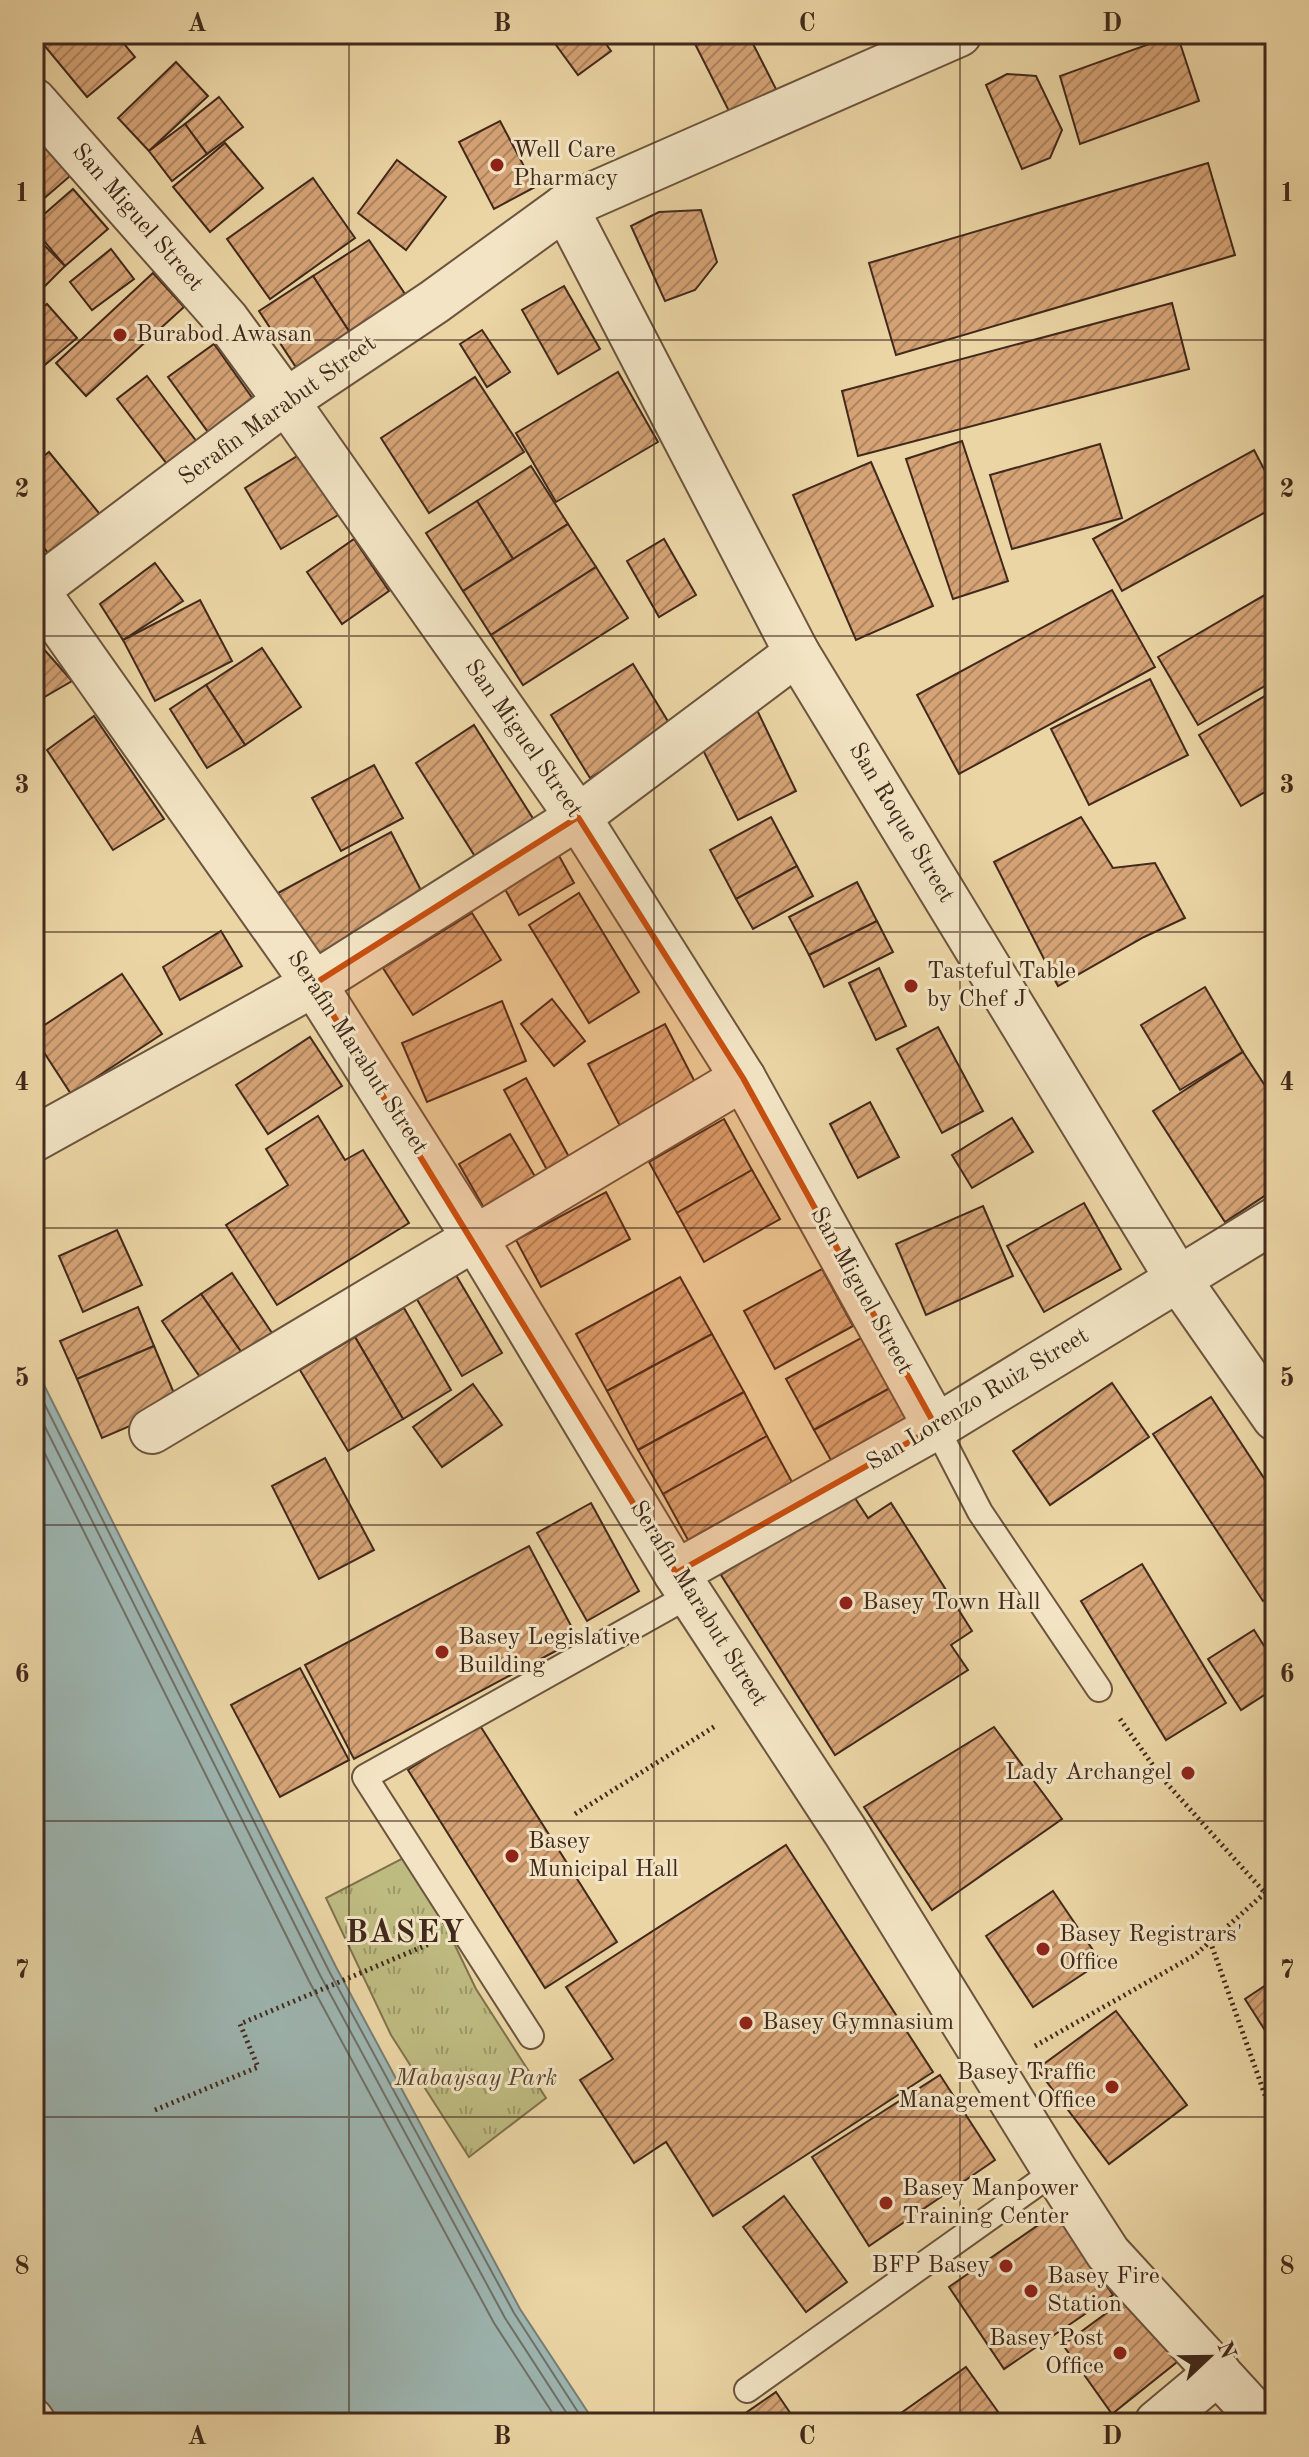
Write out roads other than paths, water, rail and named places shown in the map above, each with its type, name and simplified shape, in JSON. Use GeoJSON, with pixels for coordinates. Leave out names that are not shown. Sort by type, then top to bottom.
{"type":"FeatureCollection","features":[{"type":"Feature","properties":{"kind":"street","name":"Serafin Marabut Street"},"geometry":{"type":"LineString","coordinates":[[959,34],[565,207],[434,302],[286,401],[35,590],[314,984],[476,1240],[683,1584],[845,1831],[1108,2253],[1264,2423]]}},
{"type":"Feature","properties":{"kind":"street","name":"San Miguel Street"},"geometry":{"type":"LineString","coordinates":[[34,101],[226,319],[578,817],[743,1078],[936,1427]]}},
{"type":"Feature","properties":{"kind":"street","name":"San Roque Street"},"geometry":{"type":"LineString","coordinates":[[565,207],[797,653],[1178,1279],[1275,1418]]}},
{"type":"Feature","properties":{"kind":"street"},"geometry":{"type":"LineString","coordinates":[[34,1139],[314,984],[578,817],[797,653]]}},
{"type":"Feature","properties":{"kind":"street"},"geometry":{"type":"LineString","coordinates":[[152,1431],[743,1078]]}},
{"type":"Feature","properties":{"kind":"street","name":"San Lorenzo Ruiz Street"},"geometry":{"type":"LineString","coordinates":[[683,1584],[1275,1220]]}},
{"type":"Feature","properties":{"kind":"street"},"geometry":{"type":"LineString","coordinates":[[1157,2423],[1218,2372]]}},
{"type":"Feature","properties":{"kind":"street"},"geometry":{"type":"LineString","coordinates":[[34,2417],[38,2423]]}},
{"type":"Feature","properties":{"kind":"lane"},"geometry":{"type":"LineString","coordinates":[[936,1427],[980,1512],[1099,1689]]}},
{"type":"Feature","properties":{"kind":"lane"},"geometry":{"type":"LineString","coordinates":[[531,2036],[365,1777],[683,1584]]}},
{"type":"Feature","properties":{"kind":"lane"},"geometry":{"type":"LineString","coordinates":[[747,2390],[1055,2171]]}},
{"type":"Feature","properties":{"kind":"water"},"geometry":{"type":"Polygon","coordinates":[[[34,1365],[336,1967],[520,2309],[595,2423],[34,2423],[34,1365]]]}},
{"type":"Feature","properties":{"kind":"place","name":"Well Care Pharmacy"},"geometry":{"type":"Point","coordinates":[497,165]}},
{"type":"Feature","properties":{"kind":"place","name":"Burabod Awasan"},"geometry":{"type":"Point","coordinates":[120,335]}},
{"type":"Feature","properties":{"kind":"place","name":"Tasteful Table by Chef J"},"geometry":{"type":"Point","coordinates":[911,986]}},
{"type":"Feature","properties":{"kind":"place","name":"Basey Town Hall"},"geometry":{"type":"Point","coordinates":[846,1603]}},
{"type":"Feature","properties":{"kind":"place","name":"Basey Legislative Building"},"geometry":{"type":"Point","coordinates":[442,1652]}},
{"type":"Feature","properties":{"kind":"place","name":"Lady Archangel"},"geometry":{"type":"Point","coordinates":[1188,1773]}},
{"type":"Feature","properties":{"kind":"place","name":"Basey Municipal Hall"},"geometry":{"type":"Point","coordinates":[512,1856]}},
{"type":"Feature","properties":{"kind":"place","name":"Basey Registrars' Office"},"geometry":{"type":"Point","coordinates":[1043,1949]}},
{"type":"Feature","properties":{"kind":"place","name":"Basey Gymnasium"},"geometry":{"type":"Point","coordinates":[746,2023]}},
{"type":"Feature","properties":{"kind":"place","name":"Basey Traffic Management Office"},"geometry":{"type":"Point","coordinates":[1112,2087]}},
{"type":"Feature","properties":{"kind":"place","name":"Basey Manpower Training Center"},"geometry":{"type":"Point","coordinates":[886,2203]}},
{"type":"Feature","properties":{"kind":"place","name":"BFP Basey"},"geometry":{"type":"Point","coordinates":[1006,2266]}},
{"type":"Feature","properties":{"kind":"place","name":"Basey Fire Station"},"geometry":{"type":"Point","coordinates":[1031,2291]}},
{"type":"Feature","properties":{"kind":"place","name":"Basey Post Office"},"geometry":{"type":"Point","coordinates":[1120,2353]}},
{"type":"Feature","properties":{"kind":"district","name":"BASEY"},"geometry":{"type":"Point","coordinates":[406,1934]}},
{"type":"Feature","properties":{"kind":"park label","name":"Mabaysay Park"},"geometry":{"type":"Point","coordinates":[476,2079]}}]}
